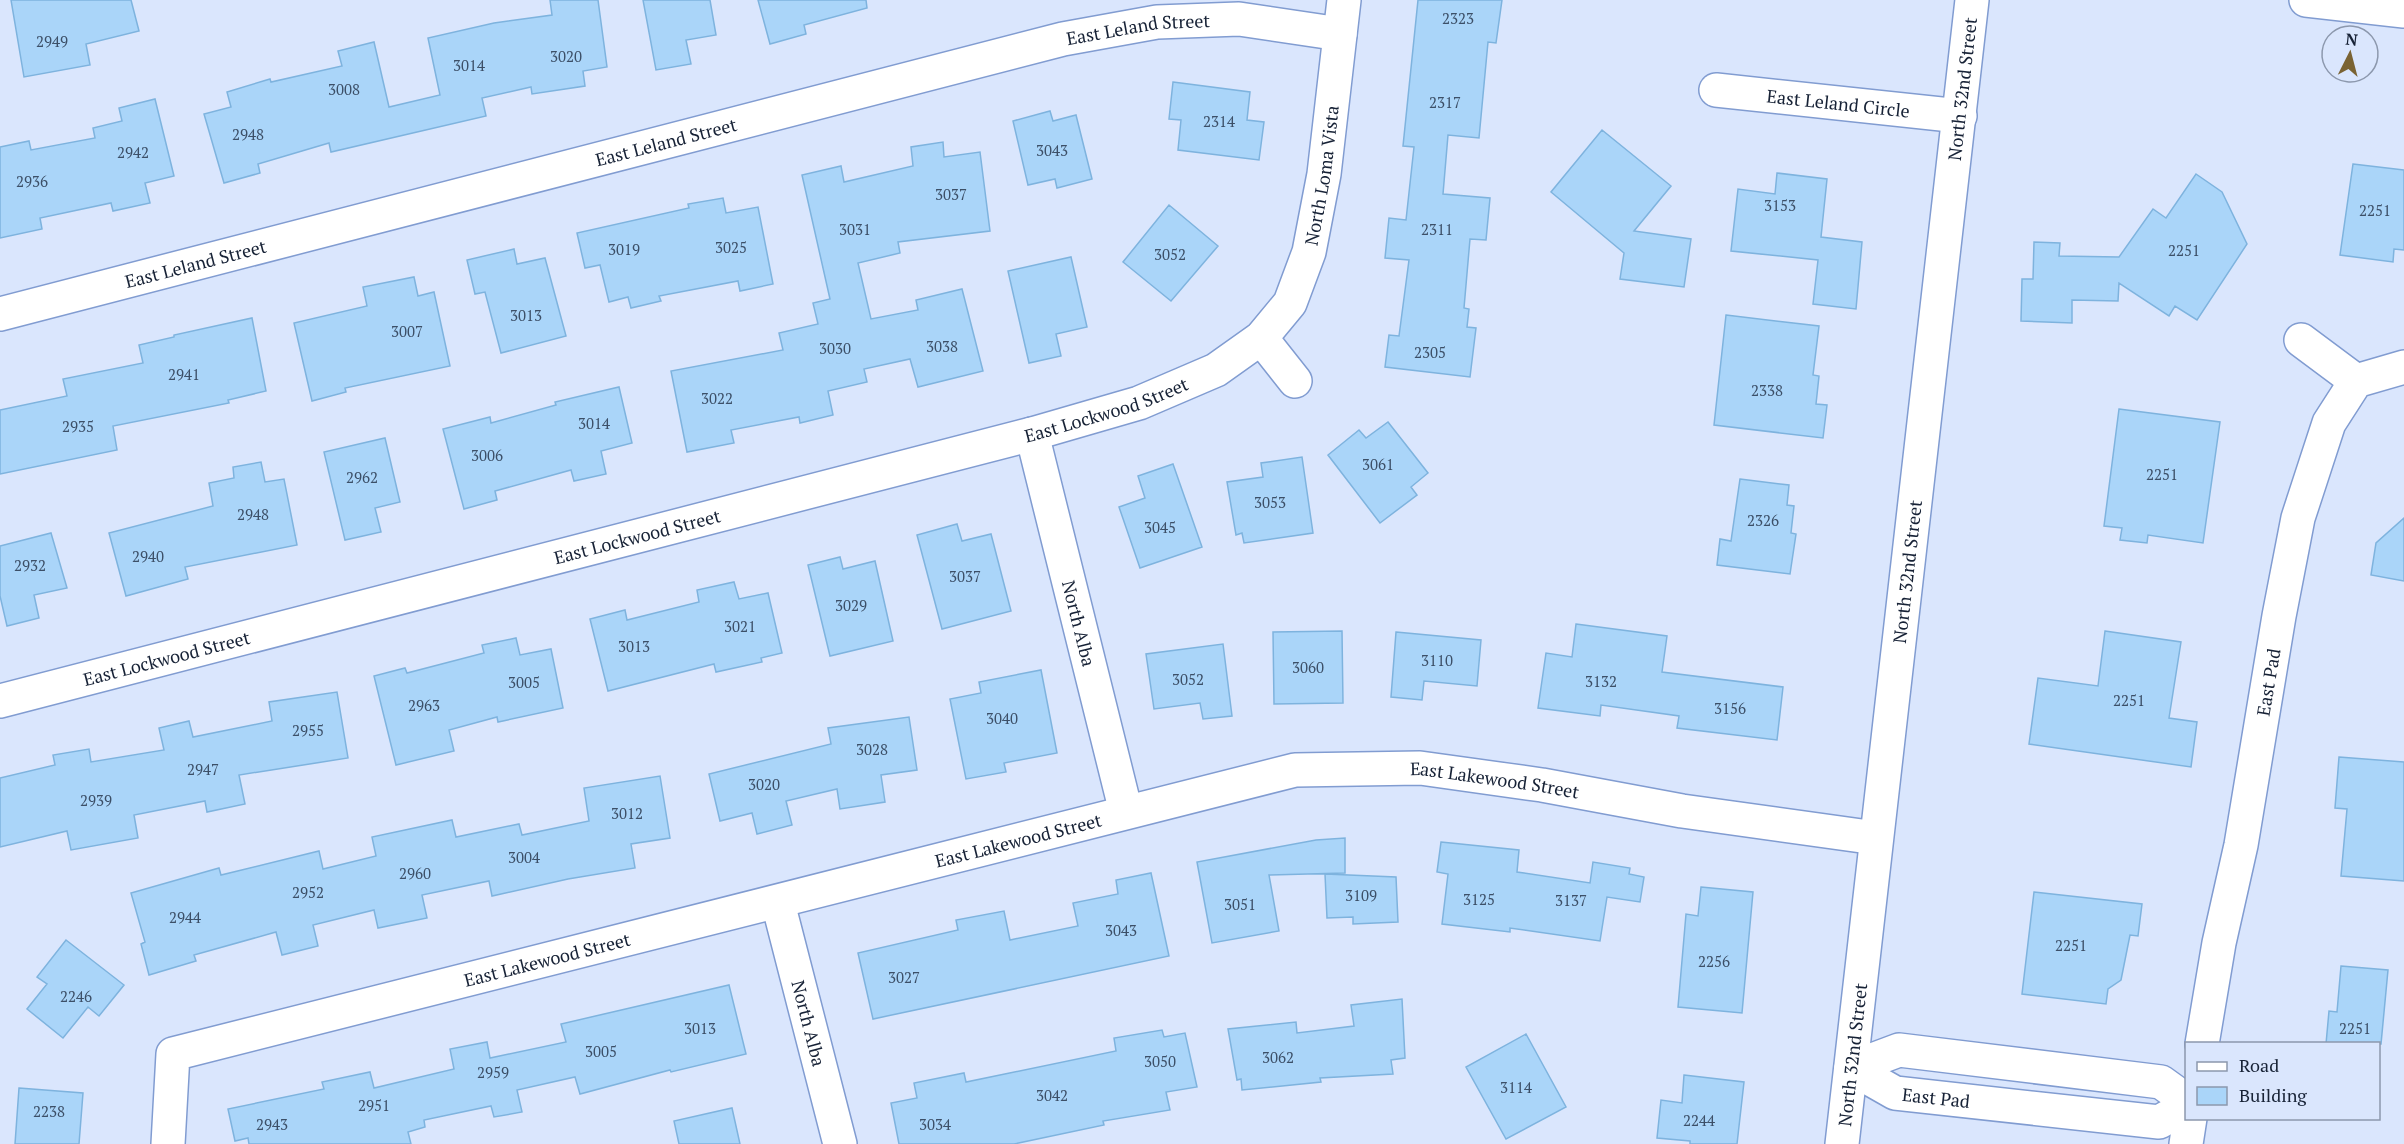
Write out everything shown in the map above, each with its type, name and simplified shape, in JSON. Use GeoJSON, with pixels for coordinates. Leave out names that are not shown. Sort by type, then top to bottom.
{"type":"FeatureCollection","features":[{"type":"Feature","properties":{"kind":"street","name":"North Loma Vista"},"geometry":{"type":"LineString","coordinates":[[1261,338],[1290,303],[1309,252],[1324,174],[1344,0]]}},
{"type":"Feature","properties":{"kind":"street","name":"North 32nd Street"},"geometry":{"type":"LineString","coordinates":[[1842,1144],[1972,0]]}},
{"type":"Feature","properties":{"kind":"street"},"geometry":{"type":"LineString","coordinates":[[2306,0],[2404,10]]}},
{"type":"Feature","properties":{"kind":"street","name":"East Leland Street"},"geometry":{"type":"LineString","coordinates":[[0,314],[1063,39],[1157,22],[1239,19],[1340,34]]}},
{"type":"Feature","properties":{"kind":"street","name":"East Leland Circle"},"geometry":{"type":"LineString","coordinates":[[1716,90],[1960,116]]}},
{"type":"Feature","properties":{"kind":"street"},"geometry":{"type":"LineString","coordinates":[[1261,338],[1295,381]]}},
{"type":"Feature","properties":{"kind":"street","name":"East Lockwood Street"},"geometry":{"type":"LineString","coordinates":[[0,702],[1032,434],[1150,398],[1216,370],[1261,338]]}},
{"type":"Feature","properties":{"kind":"street"},"geometry":{"type":"LineString","coordinates":[[2301,340],[2356,381],[2404,367]]}},
{"type":"Feature","properties":{"kind":"street","name":"East Pad"},"geometry":{"type":"LineString","coordinates":[[2202,1042],[2219,943],[2241,845],[2278,616],[2298,518],[2329,423],[2356,381]]}},
{"type":"Feature","properties":{"kind":"street","name":"North Alba"},"geometry":{"type":"LineString","coordinates":[[1032,434],[1126,812]]}},
{"type":"Feature","properties":{"kind":"street","name":"East Lakewood Street"},"geometry":{"type":"LineString","coordinates":[[168,1144],[173,1054],[777,903],[1295,770],[1420,768],[1542,785],[1682,811],[1876,838]]}},
{"type":"Feature","properties":{"kind":"street","name":"North Alba"},"geometry":{"type":"LineString","coordinates":[[777,903],[840,1144]]}},
{"type":"Feature","properties":{"kind":"street"},"geometry":{"type":"LineString","coordinates":[[1851,1068],[1899,1050],[2161,1082],[2185,1099]]}},
{"type":"Feature","properties":{"kind":"street","name":"East Pad"},"geometry":{"type":"LineString","coordinates":[[1851,1068],[1895,1093],[2159,1122],[2185,1108]]}},
{"type":"Feature","properties":{"kind":"street"},"geometry":{"type":"LineString","coordinates":[[2186,1144],[2190,1120]]}},
{"type":"Feature","properties":{"kind":"building"},"geometry":{"type":"Polygon","coordinates":[[[11,0],[131,0],[139,31],[86,44],[90,65],[24,77],[11,0]]]}},
{"type":"Feature","properties":{"kind":"building"},"geometry":{"type":"Polygon","coordinates":[[[550,0],[598,0],[607,67],[583,71],[585,86],[532,94],[531,87],[482,98],[486,116],[331,152],[329,143],[258,164],[260,173],[224,183],[204,114],[231,107],[227,92],[270,79],[271,82],[342,66],[338,51],[374,42],[389,107],[440,95],[428,38],[494,23],[552,15],[550,0]]]}},
{"type":"Feature","properties":{"kind":"building"},"geometry":{"type":"Polygon","coordinates":[[[643,0],[710,0],[716,35],[686,40],[691,64],[656,70],[643,0]]]}},
{"type":"Feature","properties":{"kind":"building"},"geometry":{"type":"Polygon","coordinates":[[[758,0],[866,0],[867,8],[804,25],[806,34],[770,44],[758,0]]]}},
{"type":"Feature","properties":{"kind":"building"},"geometry":{"type":"Polygon","coordinates":[[[1418,0],[1502,0],[1496,43],[1488,42],[1479,138],[1448,135],[1443,194],[1490,198],[1486,240],[1470,239],[1464,308],[1469,309],[1467,327],[1476,328],[1470,377],[1385,367],[1389,335],[1399,336],[1409,260],[1385,258],[1389,218],[1406,220],[1414,147],[1403,146],[1418,0]]]}},
{"type":"Feature","properties":{"kind":"building"},"geometry":{"type":"Polygon","coordinates":[[[1173,82],[1250,92],[1247,120],[1264,122],[1259,160],[1178,150],[1181,120],[1169,119],[1173,82]]]}},
{"type":"Feature","properties":{"kind":"building"},"geometry":{"type":"Polygon","coordinates":[[[155,99],[174,176],[145,183],[150,203],[113,211],[111,203],[40,218],[42,229],[0,238],[0,147],[29,141],[31,150],[95,138],[93,128],[122,121],[119,108],[155,99]]]}},
{"type":"Feature","properties":{"kind":"building"},"geometry":{"type":"Polygon","coordinates":[[[1050,111],[1053,121],[1076,115],[1092,179],[1057,188],[1055,179],[1028,185],[1013,121],[1050,111]]]}},
{"type":"Feature","properties":{"kind":"building"},"geometry":{"type":"Polygon","coordinates":[[[1602,130],[1671,186],[1634,231],[1691,239],[1684,287],[1620,279],[1624,253],[1551,192],[1602,130]]]}},
{"type":"Feature","properties":{"kind":"building"},"geometry":{"type":"Polygon","coordinates":[[[943,142],[944,157],[980,152],[990,231],[898,242],[900,253],[858,263],[871,319],[918,310],[916,300],[962,289],[983,371],[918,387],[910,359],[864,369],[867,382],[828,391],[833,415],[800,423],[799,417],[731,430],[734,443],[687,452],[671,371],[783,350],[779,333],[818,324],[813,303],[830,299],[802,175],[841,166],[844,182],[913,166],[911,147],[943,142]]]}},
{"type":"Feature","properties":{"kind":"building"},"geometry":{"type":"Polygon","coordinates":[[[2353,164],[2404,170],[2404,250],[2394,249],[2393,262],[2340,255],[2353,164]]]}},
{"type":"Feature","properties":{"kind":"building"},"geometry":{"type":"Polygon","coordinates":[[[1777,173],[1827,179],[1821,237],[1862,242],[1856,309],[1813,304],[1818,260],[1731,251],[1738,189],[1775,194],[1777,173]]]}},
{"type":"Feature","properties":{"kind":"building"},"geometry":{"type":"Polygon","coordinates":[[[2196,174],[2222,192],[2247,244],[2197,320],[2175,306],[2169,316],[2119,283],[2118,301],[2072,300],[2072,323],[2021,321],[2022,279],[2033,279],[2034,242],[2060,243],[2059,256],[2119,257],[2153,209],[2166,218],[2196,174]]]}},
{"type":"Feature","properties":{"kind":"building"},"geometry":{"type":"Polygon","coordinates":[[[723,198],[726,213],[758,207],[773,284],[740,291],[738,281],[659,296],[661,301],[631,308],[628,297],[609,302],[600,265],[585,268],[577,233],[689,208],[688,204],[723,198]]]}},
{"type":"Feature","properties":{"kind":"building"},"geometry":{"type":"Polygon","coordinates":[[[1169,205],[1218,246],[1171,301],[1123,262],[1169,205]]]}},
{"type":"Feature","properties":{"kind":"building"},"geometry":{"type":"Polygon","coordinates":[[[514,249],[517,264],[545,258],[566,336],[501,353],[485,292],[475,294],[467,260],[514,249]]]}},
{"type":"Feature","properties":{"kind":"building"},"geometry":{"type":"Polygon","coordinates":[[[1071,257],[1087,327],[1056,334],[1061,356],[1029,363],[1008,271],[1071,257]]]}},
{"type":"Feature","properties":{"kind":"building"},"geometry":{"type":"Polygon","coordinates":[[[414,277],[418,296],[434,292],[450,366],[345,388],[346,392],[312,401],[294,323],[367,306],[363,287],[414,277]]]}},
{"type":"Feature","properties":{"kind":"building"},"geometry":{"type":"Polygon","coordinates":[[[1726,315],[1819,326],[1813,375],[1819,376],[1816,404],[1827,405],[1823,438],[1714,425],[1726,315]]]}},
{"type":"Feature","properties":{"kind":"building"},"geometry":{"type":"Polygon","coordinates":[[[252,318],[266,391],[228,400],[229,403],[113,426],[117,450],[0,474],[0,410],[67,396],[63,379],[143,363],[139,345],[252,318]]]}},
{"type":"Feature","properties":{"kind":"building"},"geometry":{"type":"Polygon","coordinates":[[[619,387],[632,443],[601,451],[606,474],[574,481],[571,470],[495,491],[497,500],[464,509],[443,429],[490,417],[491,423],[556,405],[555,402],[619,387]]]}},
{"type":"Feature","properties":{"kind":"building"},"geometry":{"type":"Polygon","coordinates":[[[2119,409],[2220,422],[2203,543],[2148,535],[2147,543],[2120,540],[2122,528],[2104,526],[2119,409]]]}},
{"type":"Feature","properties":{"kind":"building"},"geometry":{"type":"Polygon","coordinates":[[[1388,422],[1428,473],[1411,487],[1417,495],[1380,523],[1328,455],[1359,430],[1366,438],[1388,422]]]}},
{"type":"Feature","properties":{"kind":"building"},"geometry":{"type":"Polygon","coordinates":[[[385,438],[400,502],[375,508],[381,532],[345,540],[324,452],[385,438]]]}},
{"type":"Feature","properties":{"kind":"building"},"geometry":{"type":"Polygon","coordinates":[[[1302,457],[1313,533],[1244,543],[1242,533],[1236,535],[1227,482],[1263,477],[1261,463],[1302,457]]]}},
{"type":"Feature","properties":{"kind":"building"},"geometry":{"type":"Polygon","coordinates":[[[261,462],[265,482],[284,479],[297,545],[185,567],[188,579],[126,596],[109,533],[213,506],[209,483],[234,478],[233,467],[261,462]]]}},
{"type":"Feature","properties":{"kind":"building"},"geometry":{"type":"Polygon","coordinates":[[[1173,464],[1202,547],[1140,568],[1119,507],[1145,498],[1138,476],[1173,464]]]}},
{"type":"Feature","properties":{"kind":"building"},"geometry":{"type":"Polygon","coordinates":[[[1740,479],[1789,485],[1787,505],[1794,506],[1791,533],[1796,534],[1790,574],[1717,565],[1720,539],[1731,541],[1740,479]]]}},
{"type":"Feature","properties":{"kind":"building"},"geometry":{"type":"Polygon","coordinates":[[[2404,518],[2404,581],[2371,575],[2376,543],[2404,518]]]}},
{"type":"Feature","properties":{"kind":"building"},"geometry":{"type":"Polygon","coordinates":[[[957,524],[962,541],[991,534],[1011,611],[942,629],[917,535],[957,524]]]}},
{"type":"Feature","properties":{"kind":"building"},"geometry":{"type":"Polygon","coordinates":[[[51,533],[67,588],[34,595],[39,618],[7,626],[0,596],[0,546],[51,533]]]}},
{"type":"Feature","properties":{"kind":"building"},"geometry":{"type":"Polygon","coordinates":[[[840,557],[843,569],[875,561],[893,641],[830,656],[808,565],[840,557]]]}},
{"type":"Feature","properties":{"kind":"building"},"geometry":{"type":"Polygon","coordinates":[[[734,582],[739,599],[768,593],[782,653],[761,658],[762,662],[716,672],[714,664],[608,691],[590,619],[625,610],[627,620],[699,602],[697,590],[734,582]]]}},
{"type":"Feature","properties":{"kind":"building"},"geometry":{"type":"Polygon","coordinates":[[[1576,624],[1667,636],[1662,672],[1783,687],[1777,740],[1677,728],[1679,716],[1601,705],[1600,716],[1538,708],[1546,653],[1572,657],[1576,624]]]}},
{"type":"Feature","properties":{"kind":"building"},"geometry":{"type":"Polygon","coordinates":[[[1342,631],[1343,703],[1274,704],[1273,632],[1342,631]]]}},
{"type":"Feature","properties":{"kind":"building"},"geometry":{"type":"Polygon","coordinates":[[[2105,631],[2181,642],[2169,718],[2197,722],[2191,767],[2029,744],[2038,678],[2098,686],[2105,631]]]}},
{"type":"Feature","properties":{"kind":"building"},"geometry":{"type":"Polygon","coordinates":[[[1396,632],[1481,640],[1477,686],[1424,681],[1422,700],[1391,697],[1396,632]]]}},
{"type":"Feature","properties":{"kind":"building"},"geometry":{"type":"Polygon","coordinates":[[[516,638],[520,655],[551,649],[563,708],[498,722],[497,717],[449,730],[454,751],[396,765],[374,676],[405,668],[407,673],[484,653],[482,645],[516,638]]]}},
{"type":"Feature","properties":{"kind":"building"},"geometry":{"type":"Polygon","coordinates":[[[1223,644],[1232,716],[1203,719],[1200,703],[1154,709],[1146,654],[1223,644]]]}},
{"type":"Feature","properties":{"kind":"building"},"geometry":{"type":"Polygon","coordinates":[[[1041,670],[1057,753],[1004,763],[1006,772],[966,779],[950,699],[981,693],[979,682],[1041,670]]]}},
{"type":"Feature","properties":{"kind":"building"},"geometry":{"type":"Polygon","coordinates":[[[337,692],[348,758],[239,775],[245,804],[207,812],[205,801],[134,815],[138,838],[71,850],[67,831],[0,847],[0,778],[55,765],[53,755],[89,749],[91,762],[164,750],[159,728],[189,721],[193,737],[272,721],[269,702],[337,692]]]}},
{"type":"Feature","properties":{"kind":"building"},"geometry":{"type":"Polygon","coordinates":[[[909,717],[917,770],[881,775],[885,802],[840,809],[837,789],[786,801],[792,825],[757,834],[752,813],[720,821],[709,774],[831,744],[828,728],[909,717]]]}},
{"type":"Feature","properties":{"kind":"building"},"geometry":{"type":"Polygon","coordinates":[[[2339,757],[2404,762],[2404,881],[2341,876],[2347,809],[2335,808],[2339,757]]]}},
{"type":"Feature","properties":{"kind":"building"},"geometry":{"type":"Polygon","coordinates":[[[660,776],[670,838],[631,844],[635,868],[568,879],[492,896],[489,881],[422,895],[427,918],[378,928],[374,910],[313,925],[318,946],[282,955],[276,932],[194,955],[196,961],[149,975],[141,944],[145,942],[131,893],[219,868],[221,875],[319,851],[323,869],[376,856],[372,837],[452,820],[456,837],[519,824],[522,835],[589,821],[584,788],[660,776]]]}},
{"type":"Feature","properties":{"kind":"building"},"geometry":{"type":"Polygon","coordinates":[[[1345,838],[1345,873],[1269,875],[1279,931],[1212,943],[1197,862],[1316,840],[1345,838]]]}},
{"type":"Feature","properties":{"kind":"building"},"geometry":{"type":"Polygon","coordinates":[[[1441,842],[1519,850],[1517,872],[1590,883],[1593,862],[1630,868],[1629,874],[1644,877],[1640,902],[1607,897],[1600,941],[1510,928],[1510,932],[1442,924],[1448,874],[1437,872],[1441,842]]]}},
{"type":"Feature","properties":{"kind":"building"},"geometry":{"type":"Polygon","coordinates":[[[1151,873],[1169,956],[873,1019],[858,953],[958,930],[956,920],[1004,911],[1010,940],[1078,926],[1073,903],[1118,894],[1116,880],[1151,873]]]}},
{"type":"Feature","properties":{"kind":"building"},"geometry":{"type":"Polygon","coordinates":[[[1325,874],[1396,877],[1398,922],[1353,924],[1353,917],[1327,918],[1325,874]]]}},
{"type":"Feature","properties":{"kind":"building"},"geometry":{"type":"Polygon","coordinates":[[[1701,887],[1753,892],[1742,1013],[1678,1007],[1686,914],[1698,916],[1701,887]]]}},
{"type":"Feature","properties":{"kind":"building"},"geometry":{"type":"Polygon","coordinates":[[[2034,892],[2142,904],[2138,936],[2130,935],[2121,980],[2108,989],[2106,1004],[2022,994],[2034,892]]]}},
{"type":"Feature","properties":{"kind":"building"},"geometry":{"type":"Polygon","coordinates":[[[66,940],[124,985],[99,1016],[88,1007],[63,1038],[27,1009],[47,984],[37,977],[66,940]]]}},
{"type":"Feature","properties":{"kind":"building"},"geometry":{"type":"Polygon","coordinates":[[[2341,966],[2388,970],[2381,1044],[2380,1042],[2326,1042],[2329,1011],[2337,1012],[2341,966]]]}},
{"type":"Feature","properties":{"kind":"building"},"geometry":{"type":"Polygon","coordinates":[[[729,985],[746,1054],[671,1072],[670,1070],[580,1094],[575,1077],[517,1090],[522,1112],[494,1117],[491,1106],[424,1120],[425,1127],[408,1132],[411,1144],[249,1144],[248,1138],[235,1141],[228,1109],[324,1089],[322,1082],[370,1072],[374,1088],[454,1069],[450,1049],[487,1042],[490,1058],[566,1042],[561,1024],[729,985]]]}},
{"type":"Feature","properties":{"kind":"building"},"geometry":{"type":"Polygon","coordinates":[[[1402,999],[1405,1058],[1391,1060],[1393,1074],[1320,1078],[1321,1082],[1242,1090],[1241,1079],[1237,1080],[1228,1029],[1296,1022],[1297,1033],[1354,1026],[1351,1005],[1402,999]]]}},
{"type":"Feature","properties":{"kind":"building"},"geometry":{"type":"Polygon","coordinates":[[[1162,1030],[1164,1037],[1185,1033],[1197,1087],[1166,1092],[1170,1110],[1103,1121],[1104,1125],[1014,1144],[899,1144],[891,1103],[917,1098],[914,1083],[964,1073],[966,1082],[1116,1051],[1114,1038],[1162,1030]]]}},
{"type":"Feature","properties":{"kind":"building"},"geometry":{"type":"Polygon","coordinates":[[[1526,1034],[1566,1107],[1506,1139],[1466,1067],[1526,1034]]]}},
{"type":"Feature","properties":{"kind":"building"},"geometry":{"type":"Polygon","coordinates":[[[1684,1075],[1744,1082],[1737,1144],[1690,1144],[1690,1141],[1657,1138],[1661,1100],[1682,1103],[1684,1075]]]}},
{"type":"Feature","properties":{"kind":"building"},"geometry":{"type":"Polygon","coordinates":[[[19,1088],[83,1093],[79,1144],[15,1144],[19,1088]]]}},
{"type":"Feature","properties":{"kind":"building"},"geometry":{"type":"Polygon","coordinates":[[[732,1108],[740,1144],[679,1144],[674,1121],[732,1108]]]}}]}
